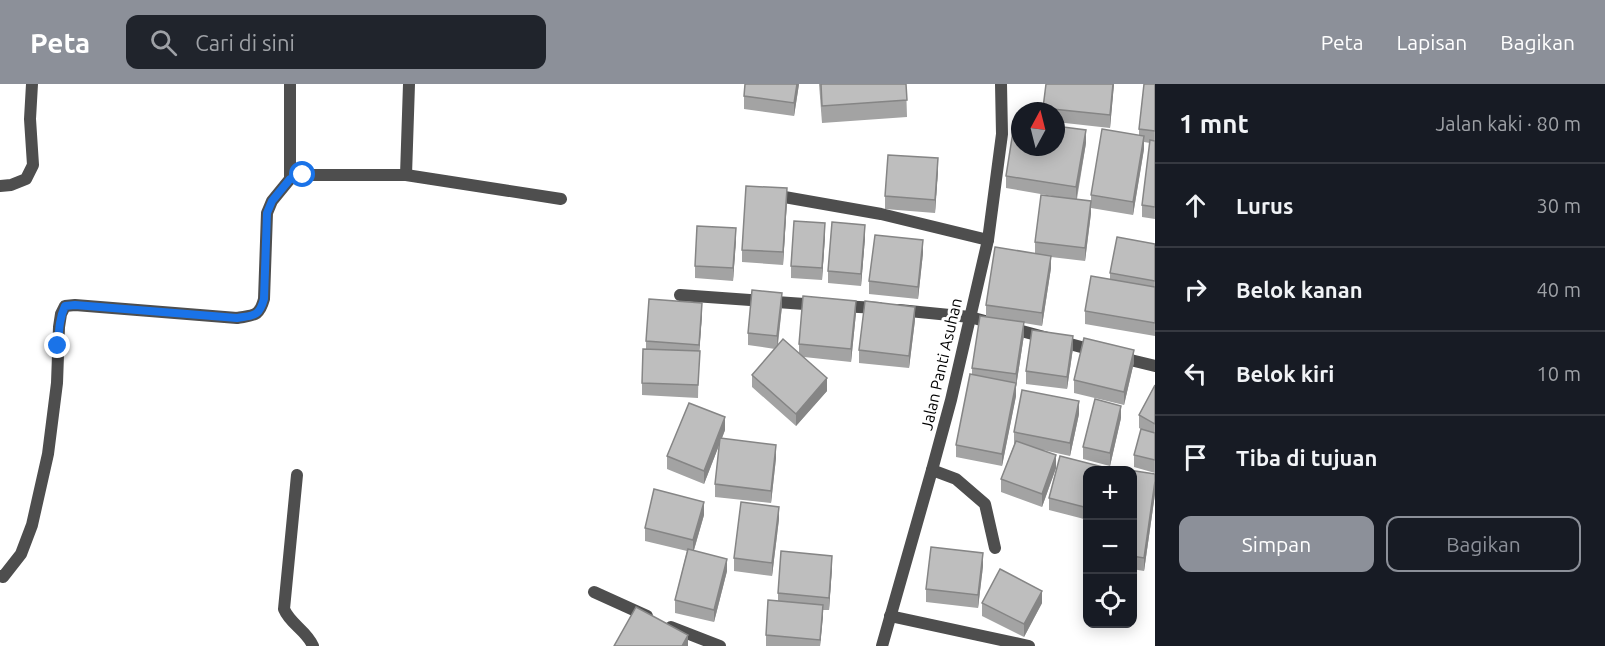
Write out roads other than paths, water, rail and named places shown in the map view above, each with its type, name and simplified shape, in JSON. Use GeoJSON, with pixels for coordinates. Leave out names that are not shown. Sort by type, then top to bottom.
{"type":"FeatureCollection","features":[{"type":"Feature","properties":{"kind":"street"},"geometry":{"type":"LineString","coordinates":[[0,186],[11,185],[26,179],[33,165],[30,118],[32,84]]}},
{"type":"Feature","properties":{"kind":"street"},"geometry":{"type":"LineString","coordinates":[[290,84],[290,179]]}},
{"type":"Feature","properties":{"kind":"street"},"geometry":{"type":"LineString","coordinates":[[406,175],[409,84]]}},
{"type":"Feature","properties":{"kind":"street","name":"Jalan Panti Asuhan"},"geometry":{"type":"LineString","coordinates":[[882,646],[951,400],[988,240],[1002,135],[1001,84]]}},
{"type":"Feature","properties":{"kind":"street"},"geometry":{"type":"LineString","coordinates":[[0,576],[3,577],[21,554],[32,525],[48,454],[57,383],[59,327],[65,306],[237,318],[254,315],[261,309],[264,299],[267,213],[272,201],[290,179],[303,175],[406,175],[561,200]]}},
{"type":"Feature","properties":{"kind":"street"},"geometry":{"type":"LineString","coordinates":[[773,195],[881,214],[988,240]]}},
{"type":"Feature","properties":{"kind":"street"},"geometry":{"type":"LineString","coordinates":[[680,295],[880,308],[969,317],[1155,366]]}},
{"type":"Feature","properties":{"kind":"street"},"geometry":{"type":"LineString","coordinates":[[932,470],[956,479],[985,504],[994,548]]}},
{"type":"Feature","properties":{"kind":"street"},"geometry":{"type":"LineString","coordinates":[[297,476],[284,609],[287,617],[305,634],[313,646]]}},
{"type":"Feature","properties":{"kind":"street"},"geometry":{"type":"LineString","coordinates":[[594,592],[684,633],[720,646]]}},
{"type":"Feature","properties":{"kind":"street"},"geometry":{"type":"LineString","coordinates":[[890,616],[1029,646]]}}]}
